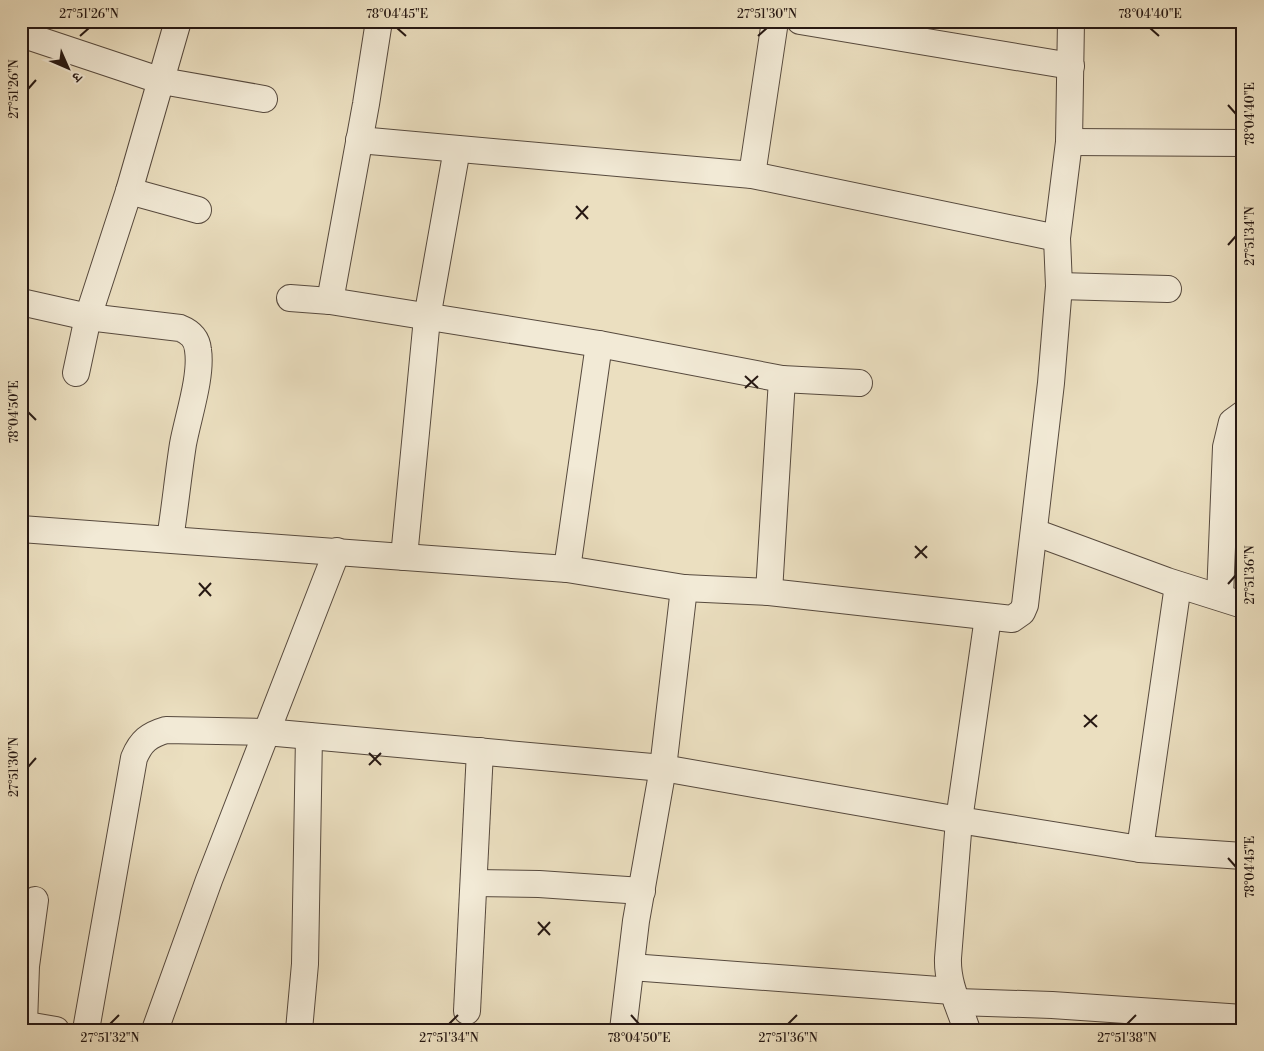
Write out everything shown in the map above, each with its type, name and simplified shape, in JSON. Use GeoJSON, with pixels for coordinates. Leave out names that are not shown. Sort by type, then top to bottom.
{"type":"FeatureCollection","features":[{"type":"Feature","properties":{"kind":"street"},"geometry":{"type":"LineString","coordinates":[[76,373],[88,317],[129,191],[178,21]]}},
{"type":"Feature","properties":{"kind":"street"},"geometry":{"type":"LineString","coordinates":[[330,302],[379,21]]}},
{"type":"Feature","properties":{"kind":"street"},"geometry":{"type":"LineString","coordinates":[[752,175],[775,21]]}},
{"type":"Feature","properties":{"kind":"street"},"geometry":{"type":"LineString","coordinates":[[800,21],[1071,66]]}},
{"type":"Feature","properties":{"kind":"street"},"geometry":{"type":"LineString","coordinates":[[21,529],[566,569],[684,588],[769,592],[1012,619],[1022,612],[1025,605],[1050,392],[1059,286],[1056,238],[1069,142],[1071,21]]}},
{"type":"Feature","properties":{"kind":"street"},"geometry":{"type":"LineString","coordinates":[[21,34],[162,81],[264,99]]}},
{"type":"Feature","properties":{"kind":"street"},"geometry":{"type":"LineString","coordinates":[[359,140],[752,175],[1056,238]]}},
{"type":"Feature","properties":{"kind":"street"},"geometry":{"type":"LineString","coordinates":[[1069,142],[1243,143]]}},
{"type":"Feature","properties":{"kind":"street"},"geometry":{"type":"LineString","coordinates":[[404,557],[426,318],[457,149]]}},
{"type":"Feature","properties":{"kind":"street"},"geometry":{"type":"LineString","coordinates":[[129,191],[198,210]]}},
{"type":"Feature","properties":{"kind":"street"},"geometry":{"type":"LineString","coordinates":[[1059,286],[1168,289]]}},
{"type":"Feature","properties":{"kind":"street"},"geometry":{"type":"LineString","coordinates":[[290,298],[330,302],[599,344],[782,379],[859,384]]}},
{"type":"Feature","properties":{"kind":"street"},"geometry":{"type":"LineString","coordinates":[[21,302],[88,317],[180,328],[188,331],[196,340],[199,350],[198,368],[183,445],[170,539]]}},
{"type":"Feature","properties":{"kind":"street"},"geometry":{"type":"LineString","coordinates":[[566,569],[599,344]]}},
{"type":"Feature","properties":{"kind":"street"},"geometry":{"type":"LineString","coordinates":[[769,592],[782,379]]}},
{"type":"Feature","properties":{"kind":"street"},"geometry":{"type":"LineString","coordinates":[[1034,532],[1178,585],[1232,601],[1226,447],[1232,422],[1243,414]]}},
{"type":"Feature","properties":{"kind":"street"},"geometry":{"type":"LineString","coordinates":[[154,1030],[266,732],[337,551]]}},
{"type":"Feature","properties":{"kind":"street"},"geometry":{"type":"LineString","coordinates":[[1140,849],[1178,585]]}},
{"type":"Feature","properties":{"kind":"street"},"geometry":{"type":"LineString","coordinates":[[623,1030],[636,921],[663,768],[684,588]]}},
{"type":"Feature","properties":{"kind":"street"},"geometry":{"type":"LineString","coordinates":[[967,1030],[947,972],[959,820],[988,617]]}},
{"type":"Feature","properties":{"kind":"street"},"geometry":{"type":"LineString","coordinates":[[86,1030],[134,758],[144,740],[153,734],[166,730],[266,732],[663,768],[959,820],[1140,849],[1243,856]]}},
{"type":"Feature","properties":{"kind":"street"},"geometry":{"type":"LineString","coordinates":[[298,1030],[306,964],[309,736]]}},
{"type":"Feature","properties":{"kind":"street"},"geometry":{"type":"LineString","coordinates":[[467,1011],[480,752]]}},
{"type":"Feature","properties":{"kind":"street"},"geometry":{"type":"LineString","coordinates":[[474,883],[539,884],[642,890]]}},
{"type":"Feature","properties":{"kind":"street"},"geometry":{"type":"LineString","coordinates":[[36,900],[26,966],[23,1024],[56,1030]]}},
{"type":"Feature","properties":{"kind":"street"},"geometry":{"type":"LineString","coordinates":[[631,967],[1052,1006],[1243,1018]]}}]}
